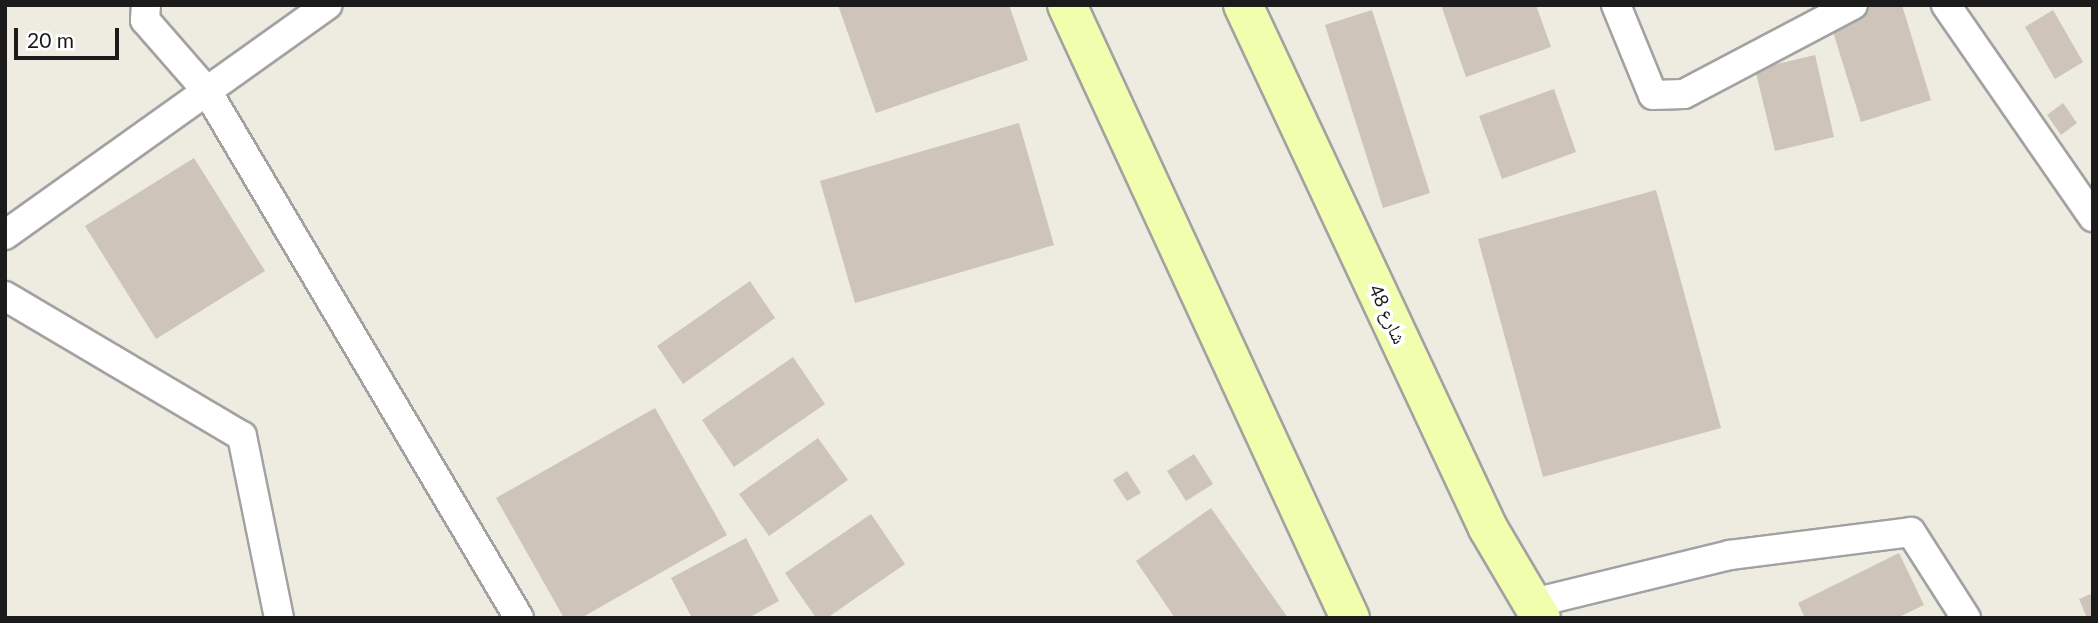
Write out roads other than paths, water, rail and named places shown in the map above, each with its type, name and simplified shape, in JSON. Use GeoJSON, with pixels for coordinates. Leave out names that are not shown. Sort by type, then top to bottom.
{"type":"FeatureCollection","features":[{"type":"Feature","properties":{"kind":"main road"},"geometry":{"type":"LineString","coordinates":[[1067,5],[1350,618]]}},
{"type":"Feature","properties":{"kind":"main road","name":"شارع 48"},"geometry":{"type":"LineString","coordinates":[[1243,5],[1488,528],[1537,611]]}},
{"type":"Feature","properties":{"kind":"street"},"geometry":{"type":"LineString","coordinates":[[146,5],[145,20],[207,91],[519,618]]}},
{"type":"Feature","properties":{"kind":"street"},"geometry":{"type":"LineString","coordinates":[[5,235],[327,5]]}},
{"type":"Feature","properties":{"kind":"street"},"geometry":{"type":"LineString","coordinates":[[1616,5],[1653,95],[1684,94],[1853,5]]}},
{"type":"Feature","properties":{"kind":"street"},"geometry":{"type":"LineString","coordinates":[[1946,5],[2093,217]]}},
{"type":"Feature","properties":{"kind":"street"},"geometry":{"type":"LineString","coordinates":[[5,296],[242,436],[279,618]]}},
{"type":"Feature","properties":{"kind":"street"},"geometry":{"type":"LineString","coordinates":[[1537,611],[1730,555],[1911,532],[1966,618]]}}]}
